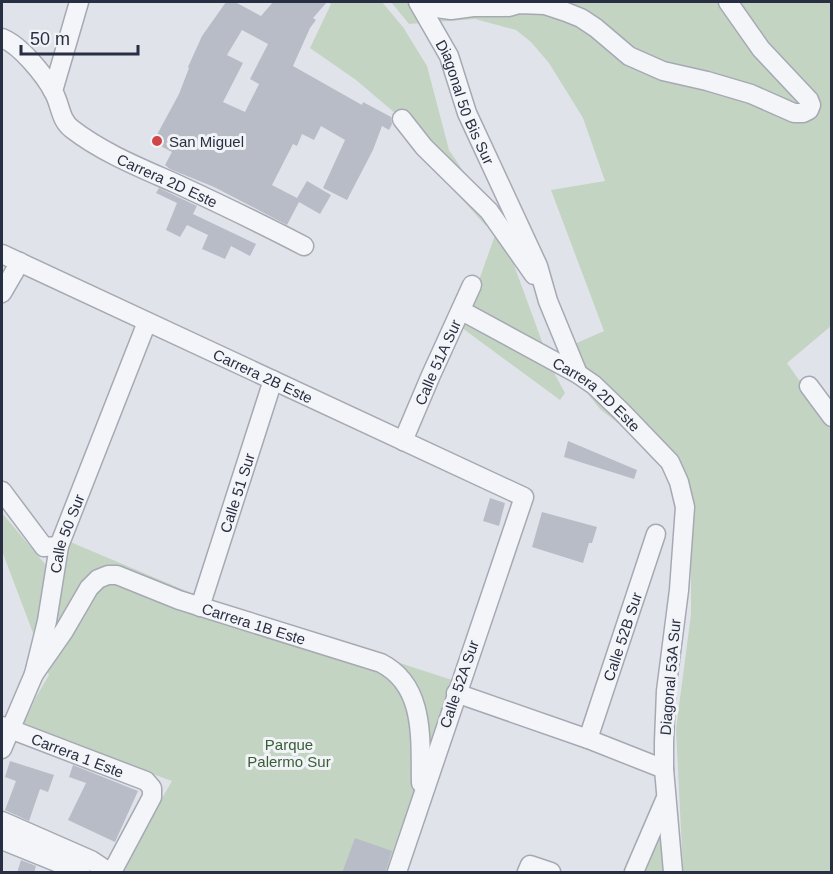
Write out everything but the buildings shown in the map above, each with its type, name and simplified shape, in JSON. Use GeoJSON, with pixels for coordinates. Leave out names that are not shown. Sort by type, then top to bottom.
{"type":"FeatureCollection","features":[{"type":"Feature","properties":{"kind":"street"},"geometry":{"type":"LineString","coordinates":[[53,91],[79,2]]}},
{"type":"Feature","properties":{"kind":"street"},"geometry":{"type":"LineString","coordinates":[[420,4],[450,10],[500,4],[545,5],[581,18],[629,56],[663,71],[750,94],[794,113],[809,110],[811,105],[809,100],[760,49],[728,2]]}},
{"type":"Feature","properties":{"kind":"street","name":"Diagonal 50 Bis Sur"},"geometry":{"type":"LineString","coordinates":[[420,4],[449,56],[473,128],[511,204],[538,266],[545,291]]}},
{"type":"Feature","properties":{"kind":"street","name":"Carrera 2D Este"},"geometry":{"type":"LineString","coordinates":[[2,38],[25,54],[53,91],[67,125],[90,141],[124,160],[227,207],[304,246]]}},
{"type":"Feature","properties":{"kind":"street"},"geometry":{"type":"LineString","coordinates":[[402,119],[424,147],[498,222],[545,291],[578,374]]}},
{"type":"Feature","properties":{"kind":"street","name":"Carrera 2B Este"},"geometry":{"type":"LineString","coordinates":[[2,254],[524,497]]}},
{"type":"Feature","properties":{"kind":"street"},"geometry":{"type":"LineString","coordinates":[[2,293],[20,262]]}},
{"type":"Feature","properties":{"kind":"street","name":"Calle 51A Sur"},"geometry":{"type":"LineString","coordinates":[[403,441],[472,285]]}},
{"type":"Feature","properties":{"kind":"street","name":"Carrera 2D Este"},"geometry":{"type":"LineString","coordinates":[[462,311],[594,385],[656,446],[670,462],[679,482]]}},
{"type":"Feature","properties":{"kind":"street","name":"Calle 50 Sur"},"geometry":{"type":"LineString","coordinates":[[2,748],[6,728],[34,674],[47,621],[59,546],[147,322]]}},
{"type":"Feature","properties":{"kind":"street","name":"Calle 51 Sur"},"geometry":{"type":"LineString","coordinates":[[200,606],[273,380]]}},
{"type":"Feature","properties":{"kind":"street"},"geometry":{"type":"LineString","coordinates":[[809,386],[831,417]]}},
{"type":"Feature","properties":{"kind":"street","name":"Diagonal 53A Sur"},"geometry":{"type":"LineString","coordinates":[[673,873],[664,769],[666,691],[679,590],[685,507],[679,482]]}},
{"type":"Feature","properties":{"kind":"street"},"geometry":{"type":"LineString","coordinates":[[2,491],[44,547],[59,546]]}},
{"type":"Feature","properties":{"kind":"street","name":"Calle 52A Sur"},"geometry":{"type":"LineString","coordinates":[[397,873],[524,497]]}},
{"type":"Feature","properties":{"kind":"street","name":"Calle 52B Sur"},"geometry":{"type":"LineString","coordinates":[[588,739],[656,534]]}},
{"type":"Feature","properties":{"kind":"street","name":"Carrera 1B Este"},"geometry":{"type":"LineString","coordinates":[[34,674],[64,631],[89,588],[98,579],[108,575],[117,575],[200,606],[381,663],[397,674],[405,684],[418,712],[421,797]]}},
{"type":"Feature","properties":{"kind":"street"},"geometry":{"type":"LineString","coordinates":[[456,693],[588,739],[664,769]]}},
{"type":"Feature","properties":{"kind":"street","name":"Carrera 1 Este"},"geometry":{"type":"LineString","coordinates":[[6,728],[146,781],[152,788],[152,797],[111,873]]}},
{"type":"Feature","properties":{"kind":"street"},"geometry":{"type":"LineString","coordinates":[[634,873],[666,797]]}},
{"type":"Feature","properties":{"kind":"street"},"geometry":{"type":"LineString","coordinates":[[2,821],[91,860],[111,873]]}},
{"type":"Feature","properties":{"kind":"street"},"geometry":{"type":"LineString","coordinates":[[2,840],[81,873]]}},
{"type":"Feature","properties":{"kind":"street"},"geometry":{"type":"LineString","coordinates":[[528,869],[551,873]]}},
{"type":"Feature","properties":{"kind":"green space"},"geometry":{"type":"Polygon","coordinates":[[[328,2],[382,2],[403,27],[427,66],[449,150],[491,212],[486,226],[414,146],[402,119],[356,80],[310,48],[331,4],[328,2]]]}},
{"type":"Feature","properties":{"kind":"green space"},"geometry":{"type":"Polygon","coordinates":[[[391,2],[831,2],[831,326],[787,363],[831,425],[831,872],[683,872],[676,729],[691,614],[691,558],[686,519],[677,488],[649,448],[600,409],[580,384],[563,349],[604,331],[551,190],[605,181],[583,118],[549,63],[531,42],[516,30],[475,19],[409,24],[391,2]]]}},
{"type":"Feature","properties":{"kind":"green space"},"geometry":{"type":"Polygon","coordinates":[[[499,224],[552,369],[565,393],[560,400],[462,328],[499,224]]]}},
{"type":"Feature","properties":{"kind":"green space","name":"Parque Palermo Sur"},"geometry":{"type":"Polygon","coordinates":[[[2,513],[45,564],[61,570],[68,541],[210,601],[455,681],[389,872],[121,872],[120,870],[172,781],[22,727],[49,675],[2,551],[2,513]]]}},
{"type":"Feature","properties":{"kind":"green space"},"geometry":{"type":"Polygon","coordinates":[[[654,829],[665,830],[668,872],[640,872],[654,829]]]}},
{"type":"Feature","properties":{"kind":"place","name":"San Miguel"},"geometry":{"type":"Point","coordinates":[157,141]}}]}
